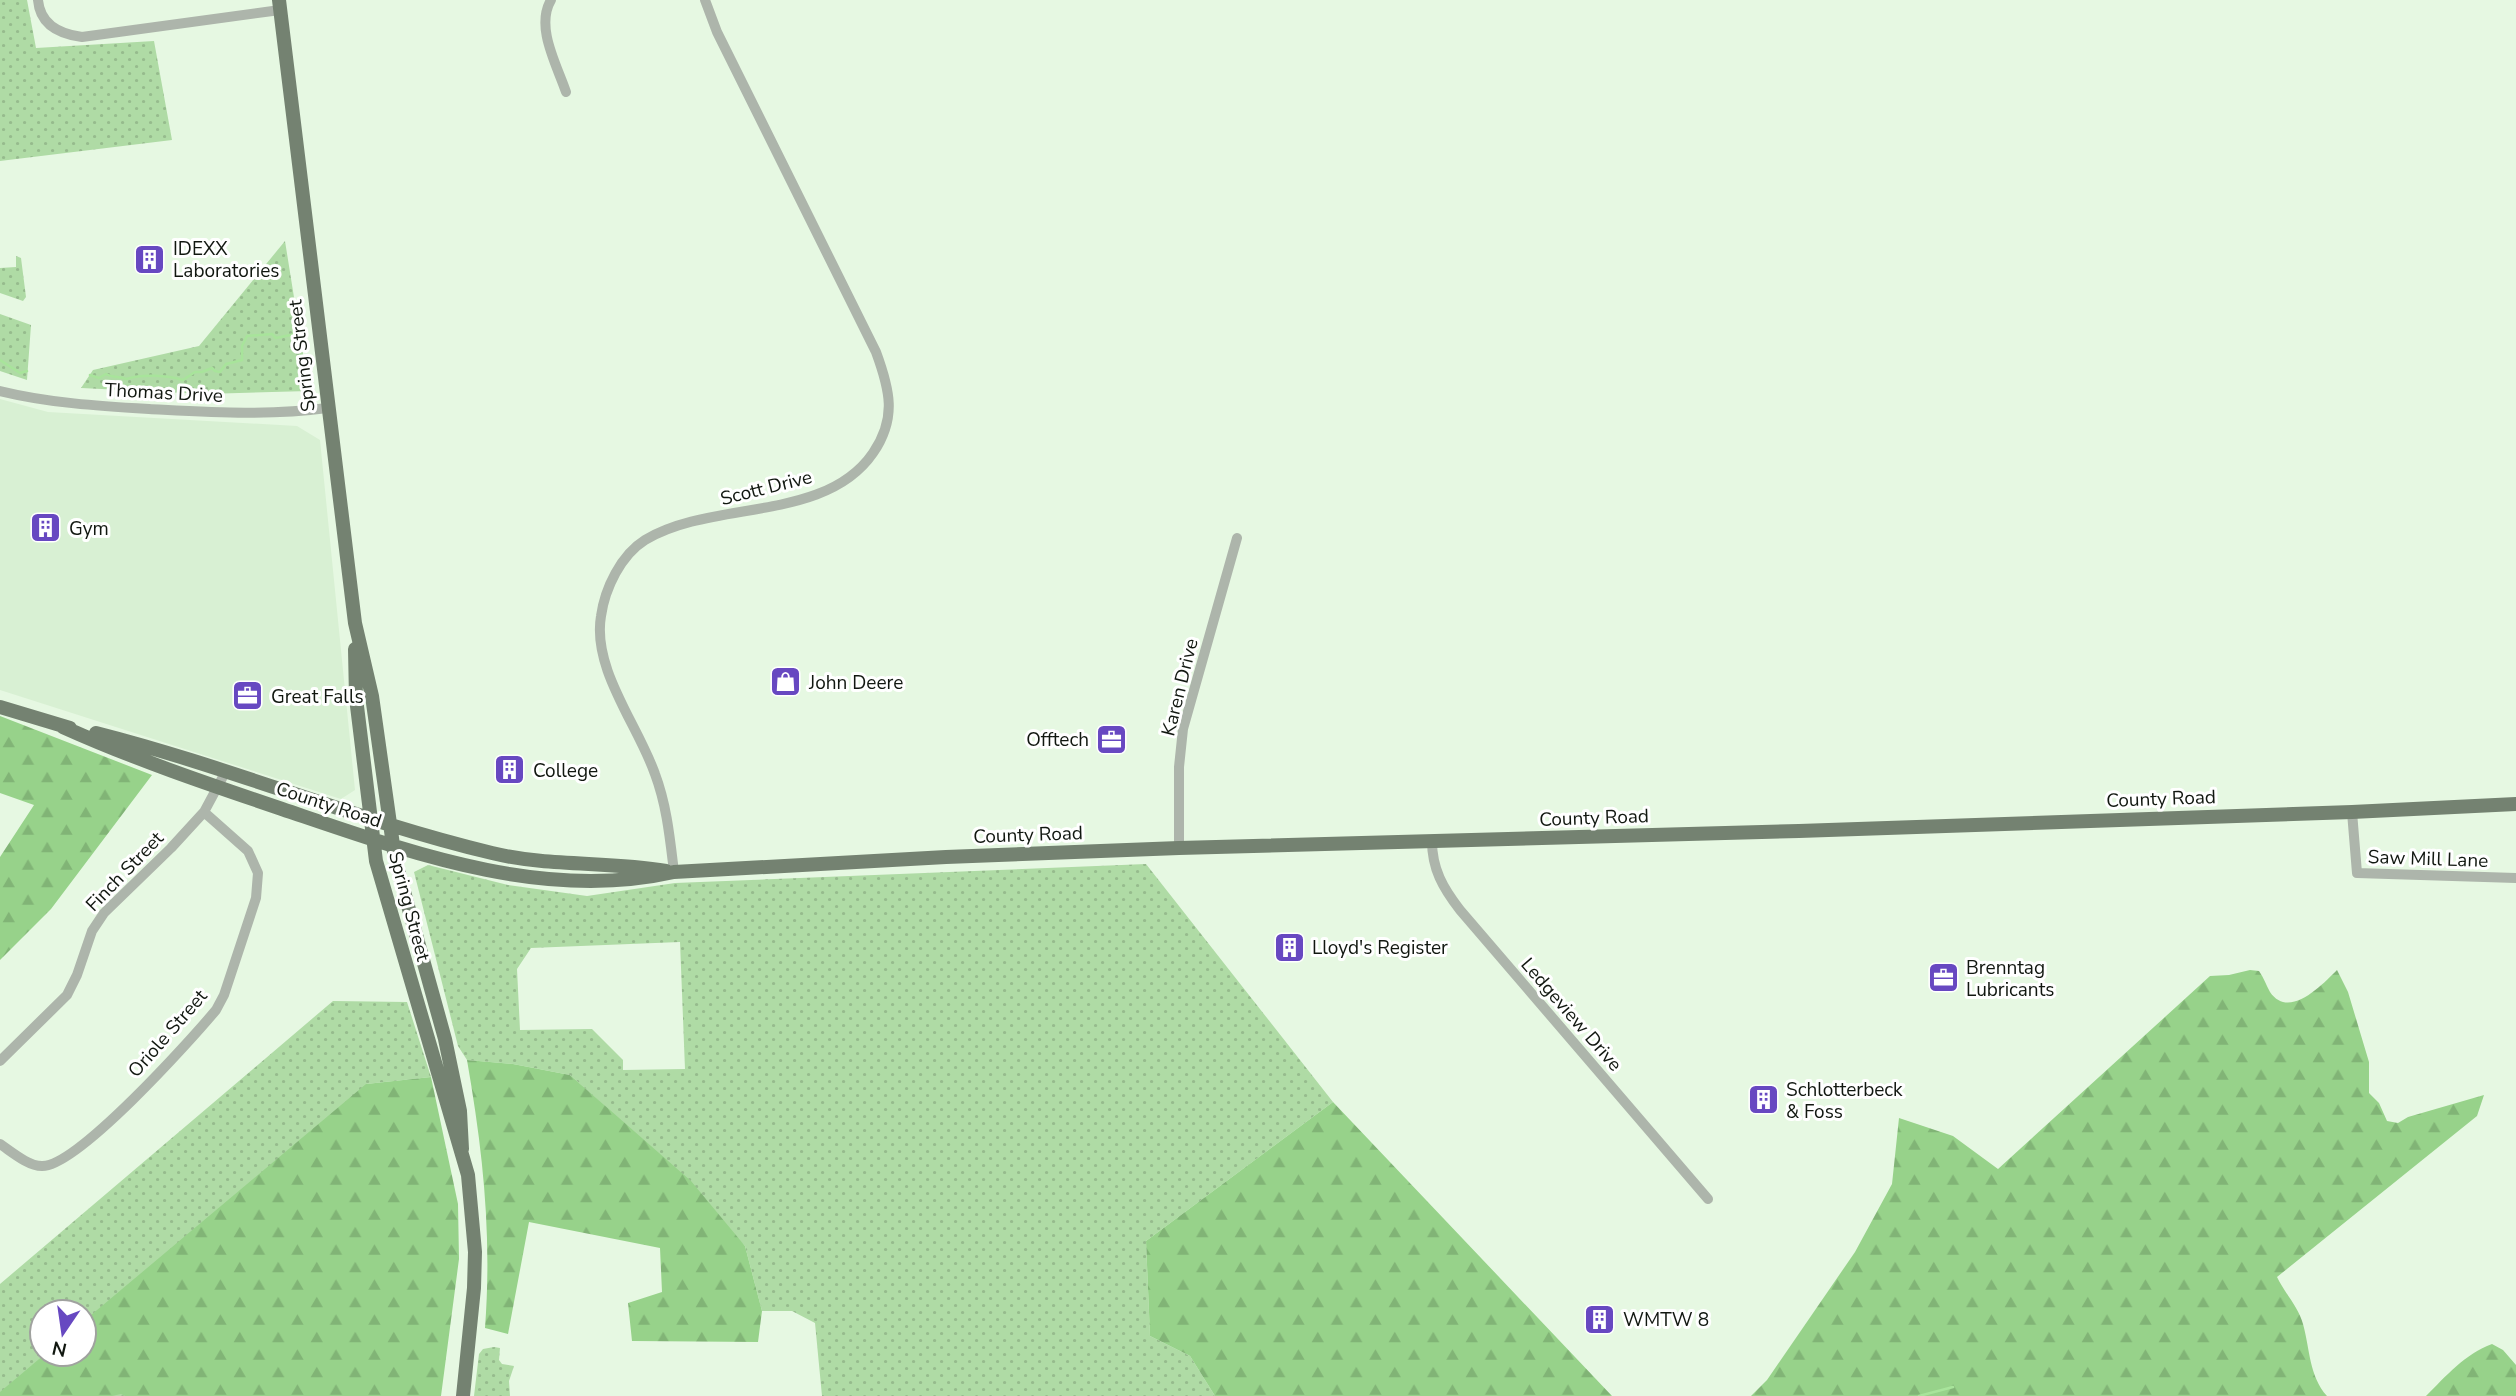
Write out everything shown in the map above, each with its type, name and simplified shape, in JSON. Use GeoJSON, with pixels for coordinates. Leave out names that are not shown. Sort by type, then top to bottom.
{"type":"FeatureCollection","features":[{"type":"Feature","properties":{"kind":"main road","name":"Spring Street"},"geometry":{"type":"LineString","coordinates":[[279,5],[355,623],[372,696],[395,859],[445,1039],[460,1111],[475,1252],[463,1396]]}},
{"type":"Feature","properties":{"kind":"main road","name":"Spring Street"},"geometry":{"type":"LineString","coordinates":[[355,623],[356,698],[376,861],[450,1114],[463,1149]]}},
{"type":"Feature","properties":{"kind":"main road","name":"County Road"},"geometry":{"type":"LineString","coordinates":[[0,707],[226,771],[371,819],[495,854],[560,863],[639,866],[674,872]]}},
{"type":"Feature","properties":{"kind":"main road","name":"County Road"},"geometry":{"type":"LineString","coordinates":[[63,727],[218,787],[373,839],[503,873],[566,882],[640,880],[674,872],[946,856],[2352,811],[2516,803]]}},
{"type":"Feature","properties":{"kind":"street"},"geometry":{"type":"LineString","coordinates":[[38,0],[41,16],[52,28],[82,37],[279,5]]}},
{"type":"Feature","properties":{"kind":"street"},"geometry":{"type":"LineString","coordinates":[[551,0],[545,13],[547,36],[566,92]]}},
{"type":"Feature","properties":{"kind":"street","name":"Scott Drive"},"geometry":{"type":"LineString","coordinates":[[674,872],[666,807],[655,773],[601,650],[600,616],[610,582],[628,555],[644,541],[670,528],[795,500],[837,486],[863,467],[882,439],[889,416],[887,382],[876,352],[717,32],[705,0]]}},
{"type":"Feature","properties":{"kind":"street","name":"Thomas Drive"},"geometry":{"type":"LineString","coordinates":[[0,391],[33,399],[68,403],[205,412],[258,414],[327,408]]}},
{"type":"Feature","properties":{"kind":"street","name":"Karen Drive"},"geometry":{"type":"LineString","coordinates":[[1179,848],[1179,767],[1183,729],[1237,538]]}},
{"type":"Feature","properties":{"kind":"street","name":"Finch Street"},"geometry":{"type":"LineString","coordinates":[[0,1061],[67,995],[78,975],[92,931],[104,913],[204,812],[226,771]]}},
{"type":"Feature","properties":{"kind":"street","name":"Saw Mill Lane"},"geometry":{"type":"LineString","coordinates":[[2352,811],[2357,873],[2516,878]]}},
{"type":"Feature","properties":{"kind":"street","name":"Oriole Street"},"geometry":{"type":"LineString","coordinates":[[0,1145],[41,1166],[50,1165],[66,1156],[114,1120],[216,1010],[224,995],[256,898],[258,873],[248,851],[204,812]]}},
{"type":"Feature","properties":{"kind":"street","name":"Ledgeview Drive"},"geometry":{"type":"LineString","coordinates":[[1432,841],[1432,858],[1438,878],[1460,910],[1709,1199]]}},
{"type":"Feature","properties":{"kind":"shaded area"},"geometry":{"type":"Polygon","coordinates":[[[0,399],[48,412],[297,426],[320,440],[355,790],[341,799],[0,690],[0,399]]]}},
{"type":"Feature","properties":{"kind":"green space"},"geometry":{"type":"Polygon","coordinates":[[[0,0],[27,0],[36,48],[154,41],[172,140],[0,161],[0,0]]]}},
{"type":"Feature","properties":{"kind":"green space"},"geometry":{"type":"Polygon","coordinates":[[[285,241],[309,391],[205,394],[81,388],[93,370],[199,346],[285,241]]]}},
{"type":"Feature","properties":{"kind":"green space"},"geometry":{"type":"Polygon","coordinates":[[[16,256],[21,258],[26,297],[23,301],[0,293],[0,268],[16,267],[16,256]]]}},
{"type":"Feature","properties":{"kind":"green space"},"geometry":{"type":"Polygon","coordinates":[[[0,314],[31,325],[27,380],[0,371],[0,314]]]}},
{"type":"Feature","properties":{"kind":"green space"},"geometry":{"type":"Polygon","coordinates":[[[0,716],[152,775],[51,909],[0,960],[0,857],[34,805],[0,793],[0,716]]]}},
{"type":"Feature","properties":{"kind":"green space"},"geometry":{"type":"Polygon","coordinates":[[[1146,864],[1333,1102],[1146,1241],[1150,1336],[1190,1356],[1215,1396],[822,1396],[815,1323],[792,1311],[762,1311],[745,1246],[606,1107],[570,1075],[513,1064],[467,1060],[458,1046],[414,872],[428,865],[508,885],[587,896],[675,883],[1146,864]],[[680,942],[531,948],[517,969],[520,1030],[592,1029],[623,1060],[623,1070],[685,1069],[680,942]]]}},
{"type":"Feature","properties":{"kind":"green space"},"geometry":{"type":"Polygon","coordinates":[[[2337,970],[2348,992],[2369,1062],[2369,1093],[2379,1103],[2387,1121],[2398,1123],[2408,1117],[2484,1095],[2477,1116],[2277,1277],[2301,1318],[2313,1371],[2327,1396],[1751,1396],[1767,1380],[1855,1252],[1892,1184],[1899,1118],[1953,1136],[1998,1169],[2210,976],[2259,971],[2270,992],[2278,1000],[2286,1002],[2305,997],[2337,970]]]}},
{"type":"Feature","properties":{"kind":"green space"},"geometry":{"type":"Polygon","coordinates":[[[333,1001],[407,1002],[431,1077],[366,1084],[393,1396],[0,1396],[0,1284],[333,1001]]]}},
{"type":"Feature","properties":{"kind":"green space"},"geometry":{"type":"Polygon","coordinates":[[[467,1060],[513,1064],[570,1075],[691,1181],[745,1246],[762,1311],[758,1342],[632,1341],[628,1303],[662,1292],[660,1248],[529,1222],[508,1334],[485,1328],[485,1193],[467,1060]]]}},
{"type":"Feature","properties":{"kind":"green space"},"geometry":{"type":"Polygon","coordinates":[[[431,1077],[458,1204],[459,1259],[441,1396],[0,1396],[0,1392],[28,1368],[98,1368],[98,1309],[366,1084],[431,1077]]]}},
{"type":"Feature","properties":{"kind":"green space"},"geometry":{"type":"Polygon","coordinates":[[[1333,1102],[1612,1396],[1215,1396],[1190,1356],[1150,1336],[1146,1241],[1333,1102]]]}},
{"type":"Feature","properties":{"kind":"green space"},"geometry":{"type":"Polygon","coordinates":[[[2492,1344],[2503,1350],[2516,1365],[2516,1396],[2426,1396],[2465,1360],[2492,1344]]]}},
{"type":"Feature","properties":{"kind":"green space"},"geometry":{"type":"Polygon","coordinates":[[[500,1348],[499,1360],[502,1364],[514,1366],[509,1381],[510,1396],[474,1396],[479,1354],[483,1349],[500,1348]]]}},
{"type":"Feature","properties":{"kind":"waterway"},"geometry":{"type":"LineString","coordinates":[[90,375],[99,378],[106,374],[126,379],[154,376],[183,380],[195,372],[212,368],[220,372],[226,364],[242,360],[242,346],[247,336],[272,334],[276,338],[300,333]]}},
{"type":"Feature","properties":{"kind":"waterway"},"geometry":{"type":"LineString","coordinates":[[0,360],[20,373],[27,371]]}},
{"type":"Feature","properties":{"kind":"waterway"},"geometry":{"type":"LineString","coordinates":[[1919,1396],[1953,1387]]}},
{"type":"Feature","properties":{"kind":"place","name":"IDEXX Laboratories"},"geometry":{"type":"Point","coordinates":[150,259]}},
{"type":"Feature","properties":{"kind":"place","name":"Gym"},"geometry":{"type":"Point","coordinates":[46,528]}},
{"type":"Feature","properties":{"kind":"place","name":"John Deere"},"geometry":{"type":"Point","coordinates":[786,682]}},
{"type":"Feature","properties":{"kind":"place","name":"Great Falls"},"geometry":{"type":"Point","coordinates":[248,696]}},
{"type":"Feature","properties":{"kind":"place","name":"Offtech"},"geometry":{"type":"Point","coordinates":[1112,739]}},
{"type":"Feature","properties":{"kind":"place","name":"College"},"geometry":{"type":"Point","coordinates":[510,770]}},
{"type":"Feature","properties":{"kind":"place","name":"Lloyd's Register"},"geometry":{"type":"Point","coordinates":[1289,947]}},
{"type":"Feature","properties":{"kind":"place","name":"Brenntag Lubricants"},"geometry":{"type":"Point","coordinates":[1943,978]}},
{"type":"Feature","properties":{"kind":"place","name":"Schlotterbeck & Foss"},"geometry":{"type":"Point","coordinates":[1763,1100]}},
{"type":"Feature","properties":{"kind":"place","name":"WMTW 8"},"geometry":{"type":"Point","coordinates":[1600,1319]}}]}
